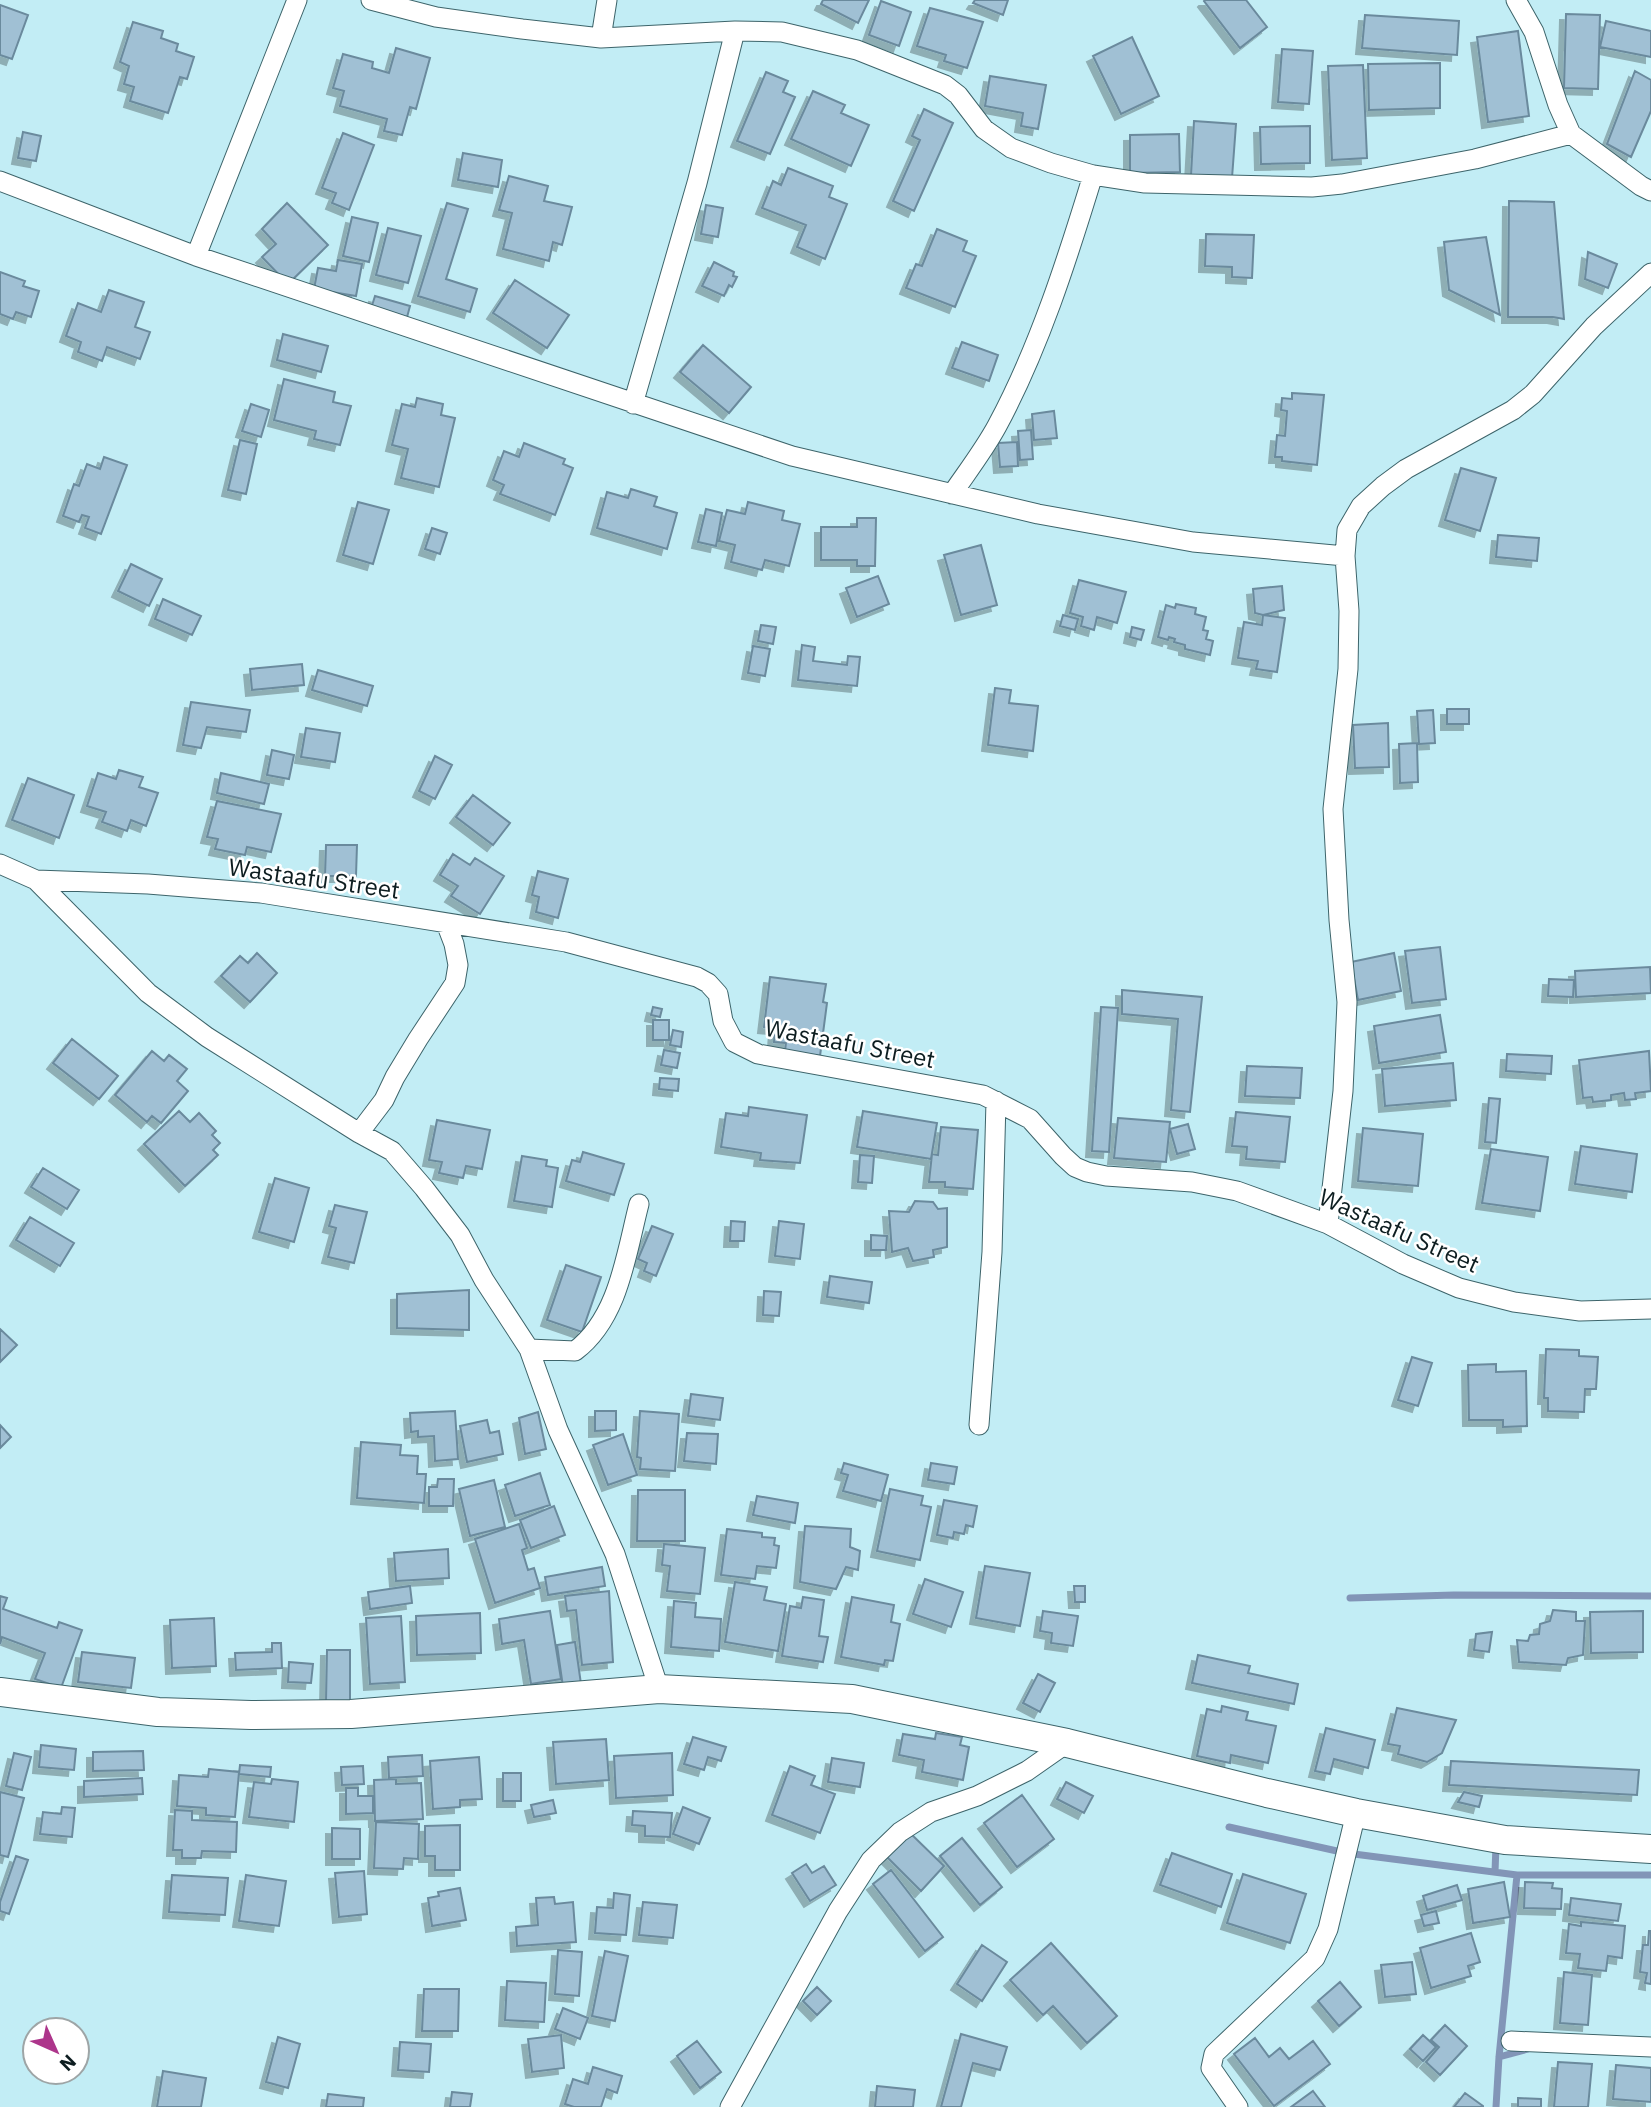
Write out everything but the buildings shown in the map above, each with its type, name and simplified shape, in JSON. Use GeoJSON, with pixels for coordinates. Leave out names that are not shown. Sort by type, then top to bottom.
{"type":"FeatureCollection","features":[{"type":"Feature","properties":{"kind":"main road"},"geometry":{"type":"LineString","coordinates":[[0,1692],[158,1712],[251,1715],[351,1714],[659,1689],[852,1699],[1067,1743],[1267,1793],[1505,1840],[1651,1849]]}},
{"type":"Feature","properties":{"kind":"street"},"geometry":{"type":"LineString","coordinates":[[196,256],[297,0]]}},
{"type":"Feature","properties":{"kind":"street"},"geometry":{"type":"LineString","coordinates":[[371,0],[436,17],[601,38],[735,31],[782,32],[857,50],[945,85],[958,95],[984,129],[1011,148],[1093,175],[1145,183],[1312,187],[1402,174],[1475,159],[1571,134]]}},
{"type":"Feature","properties":{"kind":"street"},"geometry":{"type":"LineString","coordinates":[[601,38],[607,0]]}},
{"type":"Feature","properties":{"kind":"street"},"geometry":{"type":"LineString","coordinates":[[1516,0],[1534,32],[1558,105],[1571,134],[1651,191]]}},
{"type":"Feature","properties":{"kind":"street"},"geometry":{"type":"LineString","coordinates":[[634,404],[697,183],[735,31]]}},
{"type":"Feature","properties":{"kind":"street"},"geometry":{"type":"LineString","coordinates":[[952,494],[996,427],[1035,342],[1072,245],[1093,175]]}},
{"type":"Feature","properties":{"kind":"street"},"geometry":{"type":"LineString","coordinates":[[0,181],[196,256],[792,456],[1038,514],[1193,541],[1345,555]]}},
{"type":"Feature","properties":{"kind":"street"},"geometry":{"type":"LineString","coordinates":[[1328,1224],[1343,1091],[1347,1002],[1333,809],[1348,669],[1349,611],[1345,555],[1347,530],[1362,506],[1383,485],[1406,469],[1513,410],[1533,394],[1594,326],[1651,273]]}},
{"type":"Feature","properties":{"kind":"street","name":"Wastaafu Street"},"geometry":{"type":"LineString","coordinates":[[0,864],[36,880],[148,884],[261,893],[566,942],[697,977],[708,983],[718,994],[723,1021],[734,1042],[758,1054],[983,1095],[1030,1119],[1063,1156],[1075,1167],[1087,1172],[1106,1176],[1192,1182],[1237,1191],[1328,1224],[1403,1264],[1459,1289],[1514,1303],[1580,1311],[1651,1309]]}},
{"type":"Feature","properties":{"kind":"street"},"geometry":{"type":"LineString","coordinates":[[36,880],[148,993],[206,1037],[359,1133],[392,1150],[424,1188],[460,1235],[529,1349],[558,1430],[615,1554],[659,1689]]}},
{"type":"Feature","properties":{"kind":"street"},"geometry":{"type":"LineString","coordinates":[[359,1133],[384,1100],[412,1048],[455,984],[458,965],[446,923]]}},
{"type":"Feature","properties":{"kind":"street"},"geometry":{"type":"LineString","coordinates":[[979,1425],[992,1252],[996,1101]]}},
{"type":"Feature","properties":{"kind":"street"},"geometry":{"type":"LineString","coordinates":[[529,1349],[575,1351],[595,1334],[614,1296],[639,1204]]}},
{"type":"Feature","properties":{"kind":"street"},"geometry":{"type":"LineString","coordinates":[[730,2107],[838,1912],[871,1860],[900,1832],[931,1812],[977,1796],[1027,1772],[1067,1743]]}},
{"type":"Feature","properties":{"kind":"street"},"geometry":{"type":"LineString","coordinates":[[1238,2107],[1211,2068],[1214,2054],[1315,1958],[1328,1929],[1356,1812]]}},
{"type":"Feature","properties":{"kind":"street"},"geometry":{"type":"LineString","coordinates":[[1511,2041],[1651,2047]]}},
{"type":"Feature","properties":{"kind":"waterway"},"geometry":{"type":"LineString","coordinates":[[1350,1598],[1454,1595],[1651,1596]]}},
{"type":"Feature","properties":{"kind":"waterway"},"geometry":{"type":"LineString","coordinates":[[1229,1827],[1346,1853],[1517,1875],[1651,1875]]}},
{"type":"Feature","properties":{"kind":"waterway"},"geometry":{"type":"LineString","coordinates":[[1495,1872],[1496,1845]]}},
{"type":"Feature","properties":{"kind":"waterway"},"geometry":{"type":"LineString","coordinates":[[1496,2107],[1517,1875]]}},
{"type":"Feature","properties":{"kind":"waterway"},"geometry":{"type":"LineString","coordinates":[[1499,2057],[1528,2049]]}}]}
